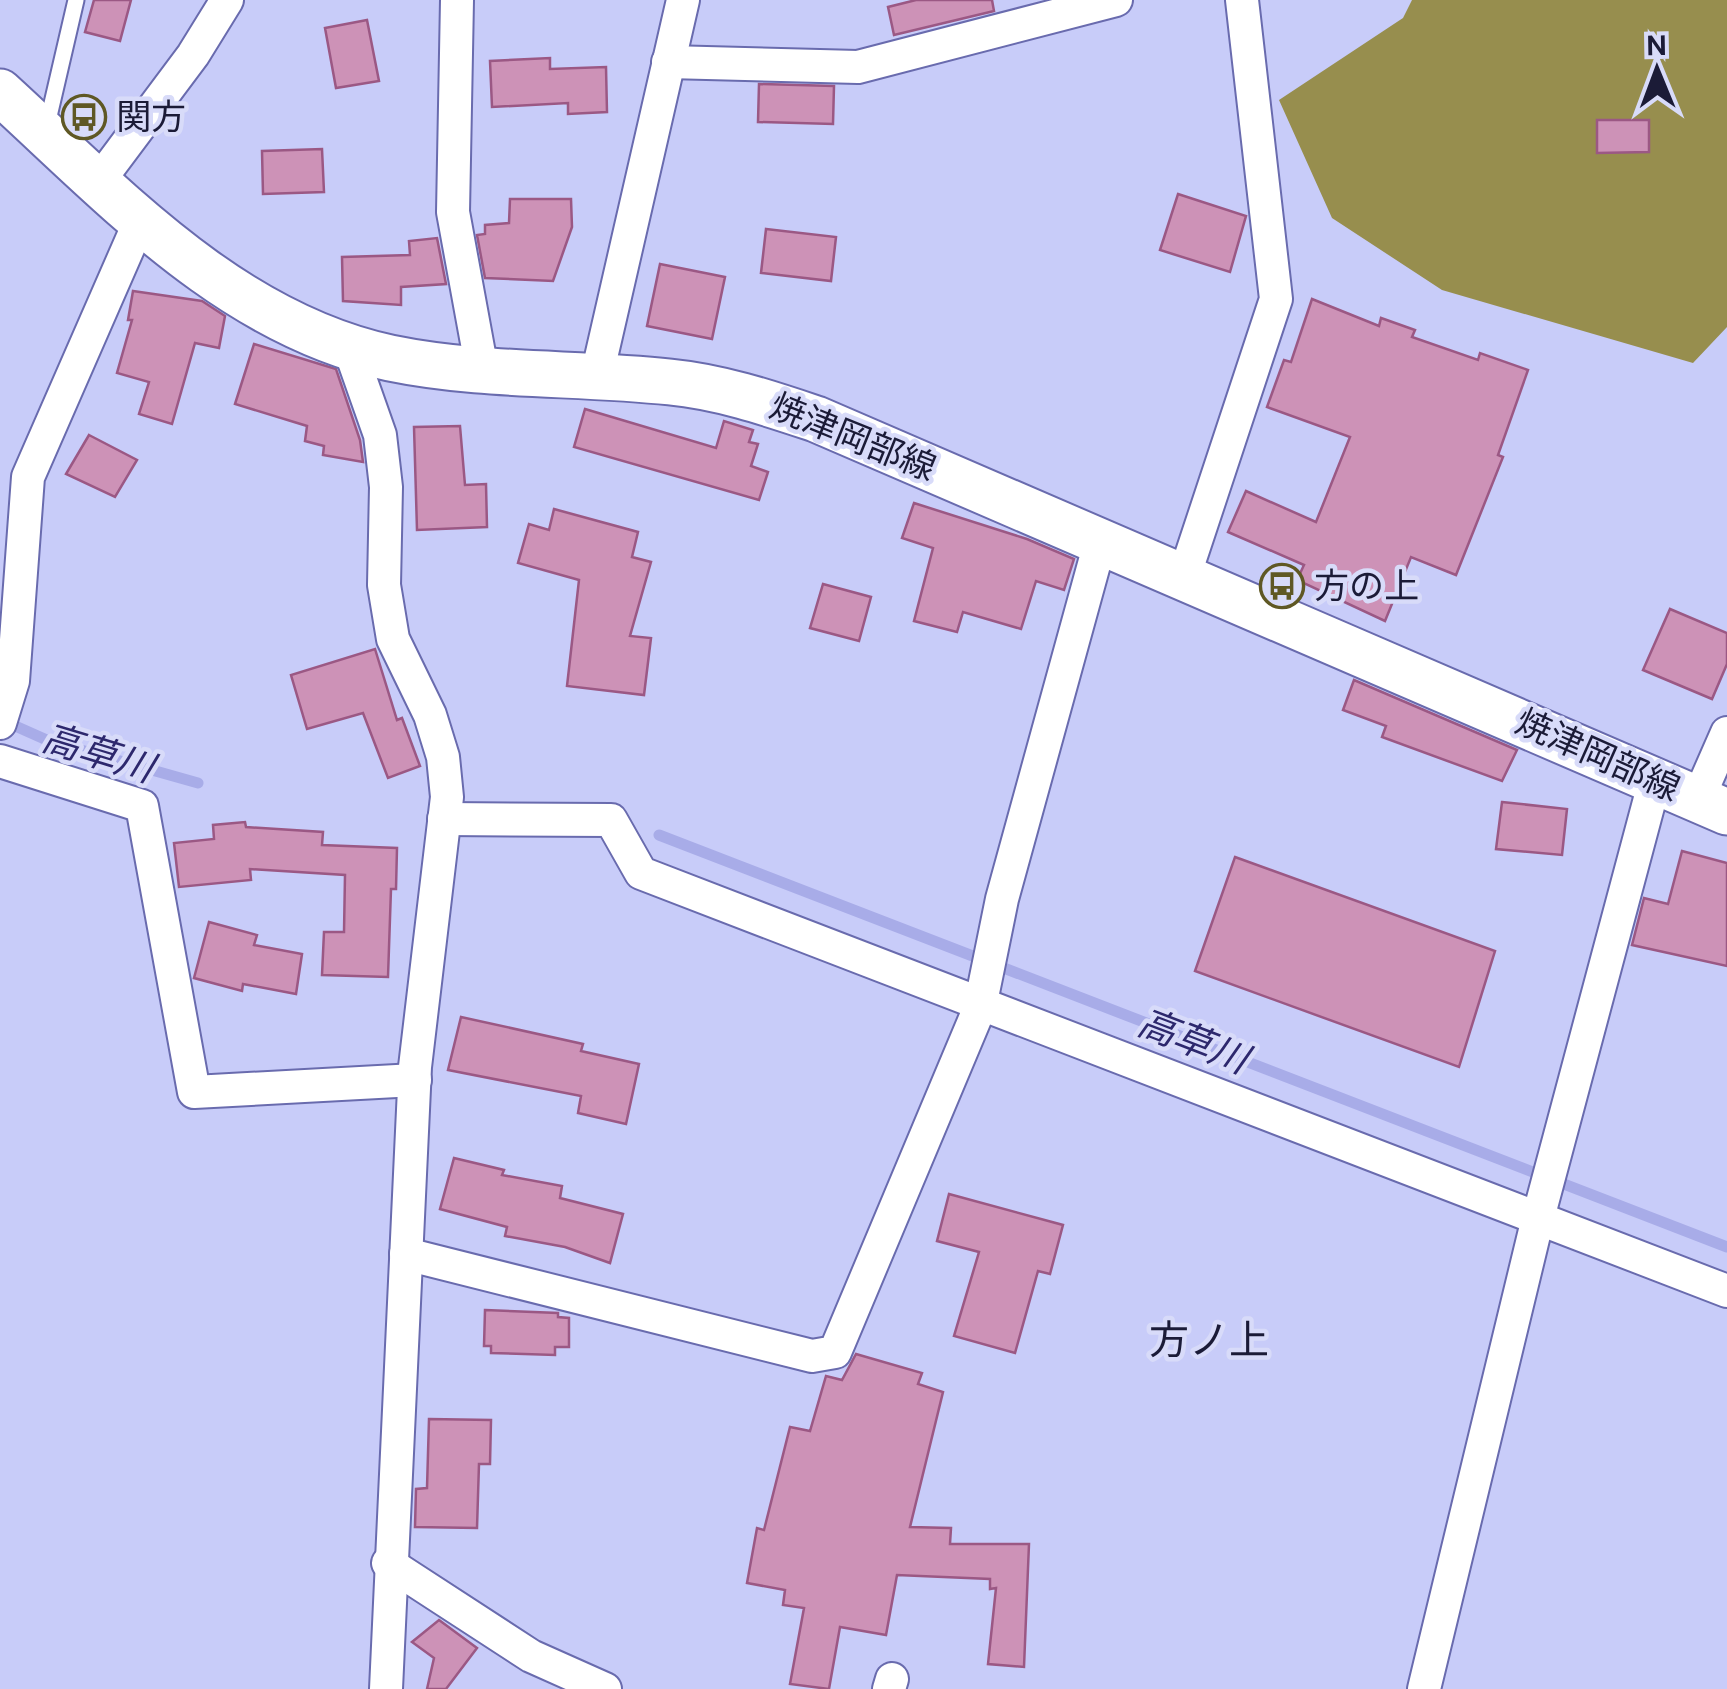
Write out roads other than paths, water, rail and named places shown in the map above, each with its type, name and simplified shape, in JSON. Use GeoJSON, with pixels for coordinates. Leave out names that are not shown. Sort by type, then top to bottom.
{"type":"FeatureCollection","features":[{"type":"Feature","properties":{"kind":"main road","name":"焼津岡部線"},"geometry":{"type":"LineString","coordinates":[[0,92],[140,221],[270,314],[350,347],[389,358],[482,370],[674,382],[768,403],[1185,574],[1713,805]]}},
{"type":"Feature","properties":{"kind":"street"},"geometry":{"type":"LineString","coordinates":[[98,182],[193,55],[227,0]]}},
{"type":"Feature","properties":{"kind":"street"},"geometry":{"type":"LineString","coordinates":[[458,0],[453,212],[482,370]]}},
{"type":"Feature","properties":{"kind":"street"},"geometry":{"type":"LineString","coordinates":[[597,375],[683,0]]}},
{"type":"Feature","properties":{"kind":"street"},"geometry":{"type":"LineString","coordinates":[[668,62],[858,67],[1116,0]]}},
{"type":"Feature","properties":{"kind":"street"},"geometry":{"type":"LineString","coordinates":[[1185,574],[1276,299],[1242,0]]}},
{"type":"Feature","properties":{"kind":"street"},"geometry":{"type":"LineString","coordinates":[[4,710],[28,477],[140,221]]}},
{"type":"Feature","properties":{"kind":"street"},"geometry":{"type":"LineString","coordinates":[[350,347],[380,434],[386,487],[384,585],[393,639],[430,715],[442,757],[447,797],[423,969],[414,1080],[388,1563],[386,1689]]}},
{"type":"Feature","properties":{"kind":"street"},"geometry":{"type":"LineString","coordinates":[[406,1254],[812,1356],[836,1352],[984,994],[1002,899],[1101,540]]}},
{"type":"Feature","properties":{"kind":"street"},"geometry":{"type":"LineString","coordinates":[[1713,805],[1727,733]]}},
{"type":"Feature","properties":{"kind":"street"},"geometry":{"type":"LineString","coordinates":[[0,761],[142,806],[194,1092],[414,1080]]}},
{"type":"Feature","properties":{"kind":"street"},"geometry":{"type":"LineString","coordinates":[[1424,1689],[1540,1211],[1655,780]]}},
{"type":"Feature","properties":{"kind":"street"},"geometry":{"type":"LineString","coordinates":[[444,819],[612,820],[641,873],[984,994],[1540,1211],[1727,1291]]}},
{"type":"Feature","properties":{"kind":"street"},"geometry":{"type":"LineString","coordinates":[[388,1563],[531,1656],[605,1689]]}},
{"type":"Feature","properties":{"kind":"lane"},"geometry":{"type":"LineString","coordinates":[[45,134],[76,0]]}},
{"type":"Feature","properties":{"kind":"waterway","name":"高草川"},"geometry":{"type":"LineString","coordinates":[[4,721],[49,741],[198,783]]}},
{"type":"Feature","properties":{"kind":"waterway","name":"高草川"},"geometry":{"type":"LineString","coordinates":[[659,835],[1727,1247]]}},
{"type":"Feature","properties":{"kind":"place","name":"関方"},"geometry":{"type":"Point","coordinates":[84,117]}},
{"type":"Feature","properties":{"kind":"place","name":"方の上"},"geometry":{"type":"Point","coordinates":[1282,586]}},
{"type":"Feature","properties":{"kind":"district","name":"方ノ上"},"geometry":{"type":"Point","coordinates":[1209,1340]}}]}
